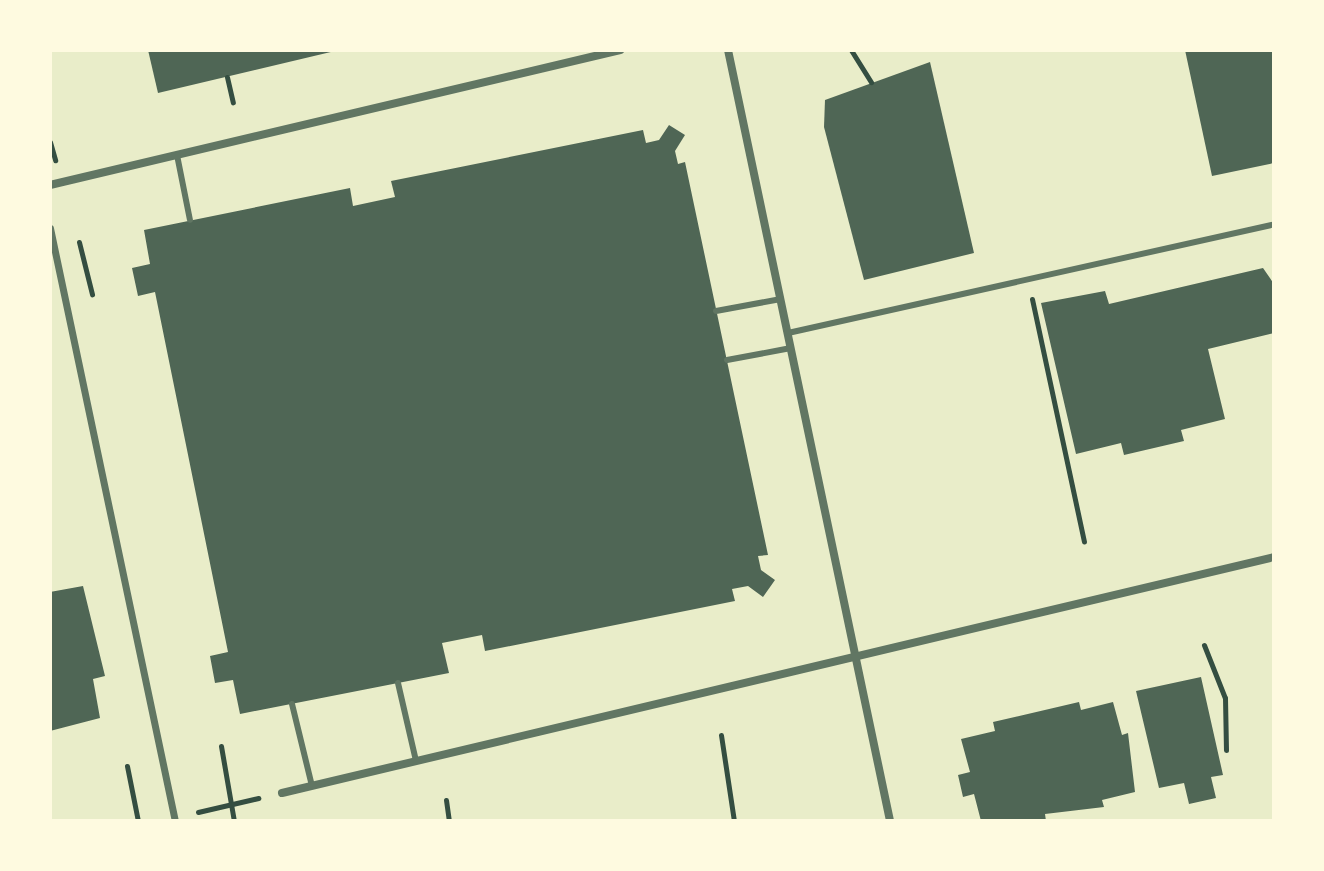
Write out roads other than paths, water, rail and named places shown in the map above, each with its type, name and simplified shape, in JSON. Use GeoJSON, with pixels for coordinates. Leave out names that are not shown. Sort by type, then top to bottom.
{"type":"FeatureCollection","features":[{"type":"Feature","properties":{"kind":"street"},"geometry":{"type":"LineString","coordinates":[[50,185],[620,50]]}},
{"type":"Feature","properties":{"kind":"street"},"geometry":{"type":"LineString","coordinates":[[728,50],[890,821]]}},
{"type":"Feature","properties":{"kind":"street"},"geometry":{"type":"LineString","coordinates":[[50,228],[174,819]]}},
{"type":"Feature","properties":{"kind":"street"},"geometry":{"type":"LineString","coordinates":[[282,793],[855,654],[1274,557]]}},
{"type":"Feature","properties":{"kind":"lane"},"geometry":{"type":"LineString","coordinates":[[177,155],[190,220]]}},
{"type":"Feature","properties":{"kind":"lane"},"geometry":{"type":"LineString","coordinates":[[788,333],[1274,224]]}},
{"type":"Feature","properties":{"kind":"lane"},"geometry":{"type":"LineString","coordinates":[[716,311],[781,299]]}},
{"type":"Feature","properties":{"kind":"lane"},"geometry":{"type":"LineString","coordinates":[[727,360],[791,348]]}},
{"type":"Feature","properties":{"kind":"lane"},"geometry":{"type":"LineString","coordinates":[[398,683],[416,761]]}},
{"type":"Feature","properties":{"kind":"lane"},"geometry":{"type":"LineString","coordinates":[[292,704],[312,786]]}}]}
